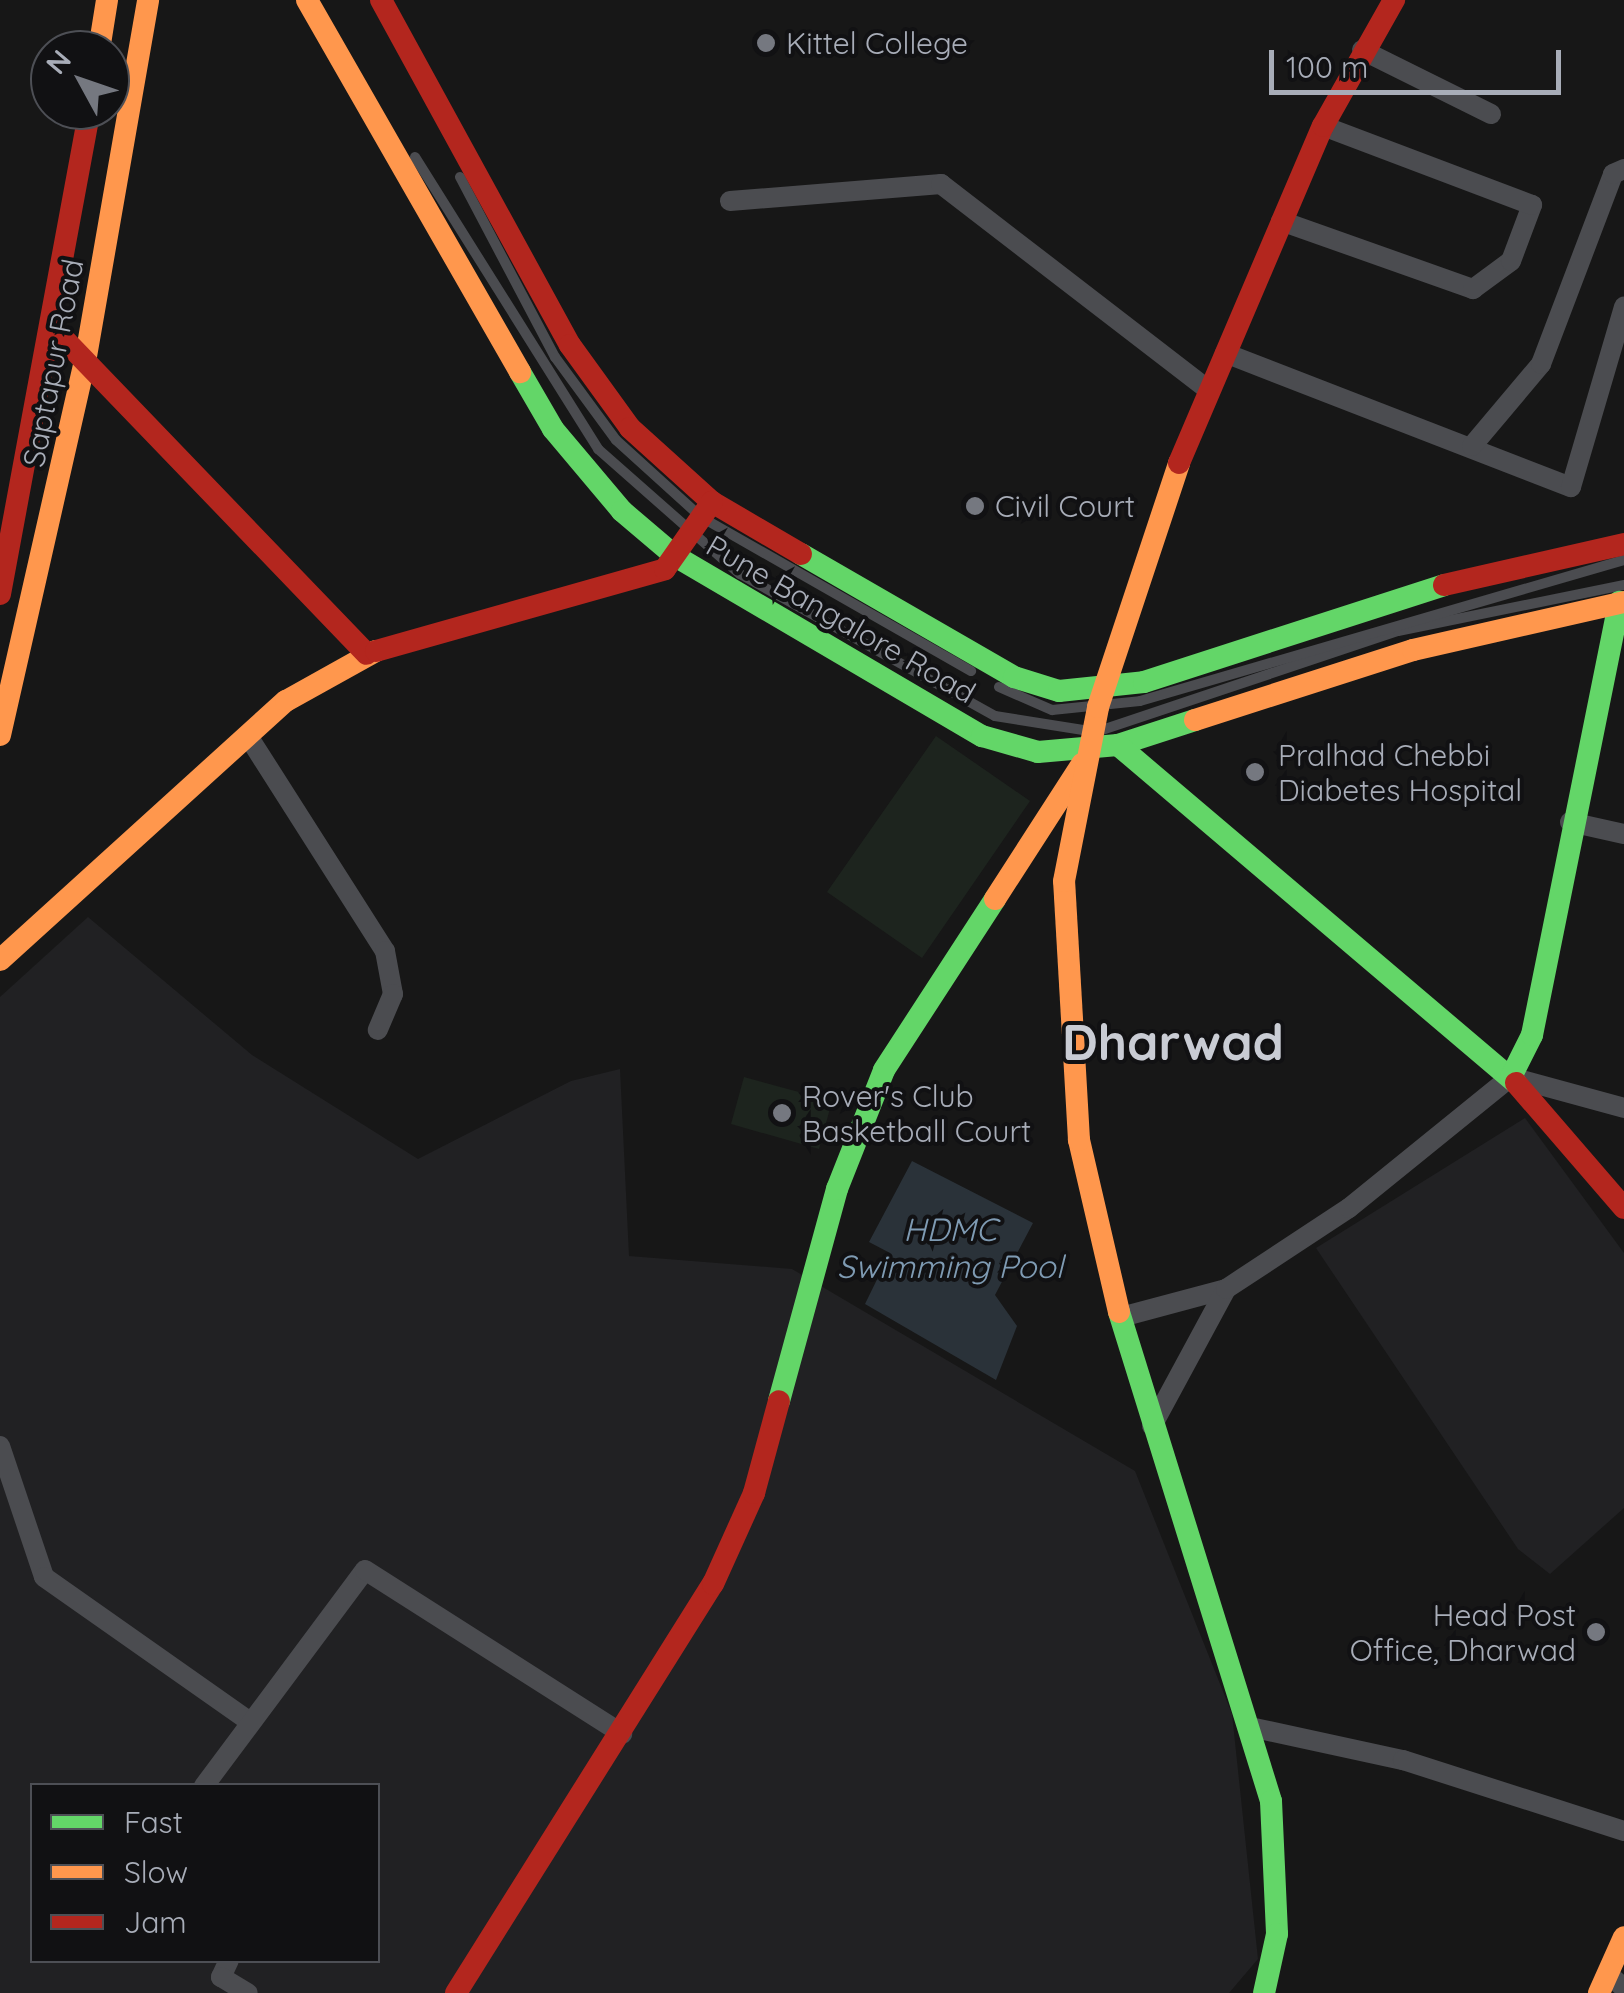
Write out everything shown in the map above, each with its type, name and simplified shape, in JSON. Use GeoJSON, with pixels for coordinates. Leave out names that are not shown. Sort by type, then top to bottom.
{"type":"FeatureCollection","features":[{"type":"Feature","properties":{"kind":"main road"},"geometry":{"type":"LineString","coordinates":[[102,30],[107,0]]}},
{"type":"Feature","properties":{"kind":"main road","name":"Saptapur Road"},"geometry":{"type":"LineString","coordinates":[[0,735],[40,575],[85,362],[148,0]]}},
{"type":"Feature","properties":{"kind":"main road","name":"Pune Bangalore Road"},"geometry":{"type":"LineString","coordinates":[[307,0],[553,429],[675,556],[982,736],[1038,752],[1094,741],[1118,745],[1412,650],[1622,596]]}},
{"type":"Feature","properties":{"kind":"main road","name":"Pune Bangalore Road"},"geometry":{"type":"LineString","coordinates":[[381,0],[596,387],[701,517],[1014,677],[1059,691],[1101,697],[1399,595],[1624,544]]}},
{"type":"Feature","properties":{"kind":"main road"},"geometry":{"type":"LineString","coordinates":[[1264,1993],[1277,1934],[1272,1839],[1250,1727],[1152,1426],[1079,1140],[1065,901],[1101,697],[1210,390],[1323,126],[1362,50],[1394,0]]}},
{"type":"Feature","properties":{"kind":"main road","name":"Saptapur Road"},"geometry":{"type":"LineString","coordinates":[[0,594],[56,332],[87,130]]}},
{"type":"Feature","properties":{"kind":"main road"},"geometry":{"type":"LineString","coordinates":[[56,332],[366,654]]}},
{"type":"Feature","properties":{"kind":"main road"},"geometry":{"type":"LineString","coordinates":[[0,960],[286,701],[366,654],[665,569],[701,517]]}},
{"type":"Feature","properties":{"kind":"main road"},"geometry":{"type":"LineString","coordinates":[[1511,1077],[1532,1035],[1570,822],[1622,596]]}},
{"type":"Feature","properties":{"kind":"main road"},"geometry":{"type":"LineString","coordinates":[[456,1993],[713,1584],[754,1492],[837,1189],[884,1070],[1094,741]]}},
{"type":"Feature","properties":{"kind":"main road"},"geometry":{"type":"LineString","coordinates":[[1118,745],[1511,1077],[1624,1208]]}},
{"type":"Feature","properties":{"kind":"main road"},"geometry":{"type":"LineString","coordinates":[[1610,1985],[1624,1937]]}},
{"type":"Feature","properties":{"kind":"street"},"geometry":{"type":"LineString","coordinates":[[1362,50],[1491,114]]}},
{"type":"Feature","properties":{"kind":"street"},"geometry":{"type":"LineString","coordinates":[[1282,221],[1472,289],[1511,261],[1532,205],[1323,126]]}},
{"type":"Feature","properties":{"kind":"street"},"geometry":{"type":"LineString","coordinates":[[1472,446],[1540,364],[1612,174],[1624,170]]}},
{"type":"Feature","properties":{"kind":"street"},"geometry":{"type":"LineString","coordinates":[[730,202],[941,184],[1210,390]]}},
{"type":"Feature","properties":{"kind":"street"},"geometry":{"type":"LineString","coordinates":[[1226,353],[1571,487],[1624,307]]}},
{"type":"Feature","properties":{"kind":"street"},"geometry":{"type":"LineString","coordinates":[[3,566],[40,575]]}},
{"type":"Feature","properties":{"kind":"street"},"geometry":{"type":"LineString","coordinates":[[248,736],[385,950],[394,994],[378,1030]]}},
{"type":"Feature","properties":{"kind":"street"},"geometry":{"type":"LineString","coordinates":[[1570,822],[1624,834]]}},
{"type":"Feature","properties":{"kind":"street"},"geometry":{"type":"LineString","coordinates":[[1124,1316],[1226,1289],[1348,1208],[1511,1077],[1624,1108]]}},
{"type":"Feature","properties":{"kind":"street"},"geometry":{"type":"LineString","coordinates":[[1152,1426],[1226,1289]]}},
{"type":"Feature","properties":{"kind":"street"},"geometry":{"type":"LineString","coordinates":[[0,1446],[44,1578],[249,1721]]}},
{"type":"Feature","properties":{"kind":"street"},"geometry":{"type":"LineString","coordinates":[[206,1783],[366,1570],[622,1734]]}},
{"type":"Feature","properties":{"kind":"street"},"geometry":{"type":"LineString","coordinates":[[1250,1727],[1403,1760],[1624,1831]]}},
{"type":"Feature","properties":{"kind":"street"},"geometry":{"type":"LineString","coordinates":[[227,1963],[221,1976],[248,1993]]}},
{"type":"Feature","properties":{"kind":"lane"},"geometry":{"type":"LineString","coordinates":[[322,0],[567,410],[701,517]]}},
{"type":"Feature","properties":{"kind":"lane"},"geometry":{"type":"LineString","coordinates":[[364,0],[579,398],[701,517],[740,574],[990,714],[1094,741],[1398,631],[1622,596]]}},
{"type":"Feature","properties":{"kind":"lane"},"geometry":{"type":"LineString","coordinates":[[1101,697],[1624,560]]}},
{"type":"Feature","properties":{"kind":"shaded area"},"geometry":{"type":"Polygon","coordinates":[[[936,736],[1030,801],[922,958],[827,892],[936,736]]]}},
{"type":"Feature","properties":{"kind":"shaded area"},"geometry":{"type":"Polygon","coordinates":[[[88,917],[252,1055],[418,1159],[571,1081],[620,1069],[629,1256],[792,1269],[1135,1471],[1232,1714],[1258,1959],[1229,1993],[0,1993],[0,997],[88,917]]]}},
{"type":"Feature","properties":{"kind":"shaded area","name":"Rover's Club Basketball Court"},"geometry":{"type":"Polygon","coordinates":[[[744,1077],[832,1101],[819,1149],[731,1124],[744,1077]]]}},
{"type":"Feature","properties":{"kind":"shaded area"},"geometry":{"type":"Polygon","coordinates":[[[1525,1118],[1624,1253],[1624,1508],[1550,1574],[1518,1549],[1316,1248],[1525,1118]]]}},
{"type":"Feature","properties":{"kind":"water","name":"HDMC Swimming Pool"},"geometry":{"type":"Polygon","coordinates":[[[912,1161],[1033,1223],[995,1295],[1017,1326],[996,1380],[865,1304],[890,1253],[869,1242],[912,1161]]]}},
{"type":"Feature","properties":{"kind":"traffic: fast"},"geometry":{"type":"LineString","coordinates":[[520,372],[553,429],[622,511],[675,556],[982,736],[1038,752],[1118,745],[1195,720]]}},
{"type":"Feature","properties":{"kind":"traffic: fast"},"geometry":{"type":"LineString","coordinates":[[801,554],[1014,677],[1059,691],[1144,682],[1444,585]]}},
{"type":"Feature","properties":{"kind":"traffic: fast"},"geometry":{"type":"LineString","coordinates":[[1511,1077],[1532,1035],[1619,602]]}},
{"type":"Feature","properties":{"kind":"traffic: fast"},"geometry":{"type":"LineString","coordinates":[[1118,745],[1516,1083]]}},
{"type":"Feature","properties":{"kind":"traffic: fast"},"geometry":{"type":"LineString","coordinates":[[779,1401],[837,1189],[884,1070],[995,899]]}},
{"type":"Feature","properties":{"kind":"traffic: fast"},"geometry":{"type":"LineString","coordinates":[[1119,1312],[1271,1801],[1277,1934],[1264,1993]]}},
{"type":"Feature","properties":{"kind":"traffic: slow"},"geometry":{"type":"LineString","coordinates":[[102,30],[107,0]]}},
{"type":"Feature","properties":{"kind":"traffic: slow"},"geometry":{"type":"LineString","coordinates":[[0,735],[85,362],[148,0]]}},
{"type":"Feature","properties":{"kind":"traffic: slow"},"geometry":{"type":"LineString","coordinates":[[307,0],[520,372]]}},
{"type":"Feature","properties":{"kind":"traffic: slow"},"geometry":{"type":"LineString","coordinates":[[1119,1312],[1079,1140],[1064,881],[1098,707],[1179,463]]}},
{"type":"Feature","properties":{"kind":"traffic: slow"},"geometry":{"type":"LineString","coordinates":[[1195,720],[1413,650],[1624,602]]}},
{"type":"Feature","properties":{"kind":"traffic: slow"},"geometry":{"type":"LineString","coordinates":[[0,960],[286,701],[376,651]]}},
{"type":"Feature","properties":{"kind":"traffic: slow"},"geometry":{"type":"LineString","coordinates":[[995,899],[1082,764]]}},
{"type":"Feature","properties":{"kind":"traffic: slow"},"geometry":{"type":"LineString","coordinates":[[1599,1993],[1624,1937]]}},
{"type":"Feature","properties":{"kind":"traffic: jam"},"geometry":{"type":"LineString","coordinates":[[381,0],[570,345],[630,428],[712,502],[801,554]]}},
{"type":"Feature","properties":{"kind":"traffic: jam"},"geometry":{"type":"LineString","coordinates":[[1179,463],[1323,126],[1394,0]]}},
{"type":"Feature","properties":{"kind":"traffic: jam"},"geometry":{"type":"LineString","coordinates":[[0,594],[86,130]]}},
{"type":"Feature","properties":{"kind":"traffic: jam"},"geometry":{"type":"LineString","coordinates":[[56,331],[367,654]]}},
{"type":"Feature","properties":{"kind":"traffic: jam"},"geometry":{"type":"LineString","coordinates":[[376,651],[665,569],[712,502]]}},
{"type":"Feature","properties":{"kind":"traffic: jam"},"geometry":{"type":"LineString","coordinates":[[1444,585],[1624,544]]}},
{"type":"Feature","properties":{"kind":"traffic: jam"},"geometry":{"type":"LineString","coordinates":[[1516,1083],[1624,1208]]}},
{"type":"Feature","properties":{"kind":"traffic: jam"},"geometry":{"type":"LineString","coordinates":[[456,1993],[713,1584],[754,1493],[779,1401]]}},
{"type":"Feature","properties":{"kind":"place","name":"Kittel College"},"geometry":{"type":"Point","coordinates":[766,43]}},
{"type":"Feature","properties":{"kind":"place","name":"Civil Court"},"geometry":{"type":"Point","coordinates":[975,506]}},
{"type":"Feature","properties":{"kind":"place","name":"Pralhad Chebbi Diabetes Hospital"},"geometry":{"type":"Point","coordinates":[1255,772]}},
{"type":"Feature","properties":{"kind":"place","name":"Rover's Club Basketball Court"},"geometry":{"type":"Point","coordinates":[782,1113]}},
{"type":"Feature","properties":{"kind":"place","name":"Head Post Office, Dharwad"},"geometry":{"type":"Point","coordinates":[1596,1632]}},
{"type":"Feature","properties":{"kind":"district","name":"Dharwad"},"geometry":{"type":"Point","coordinates":[1173,1042]}}]}
